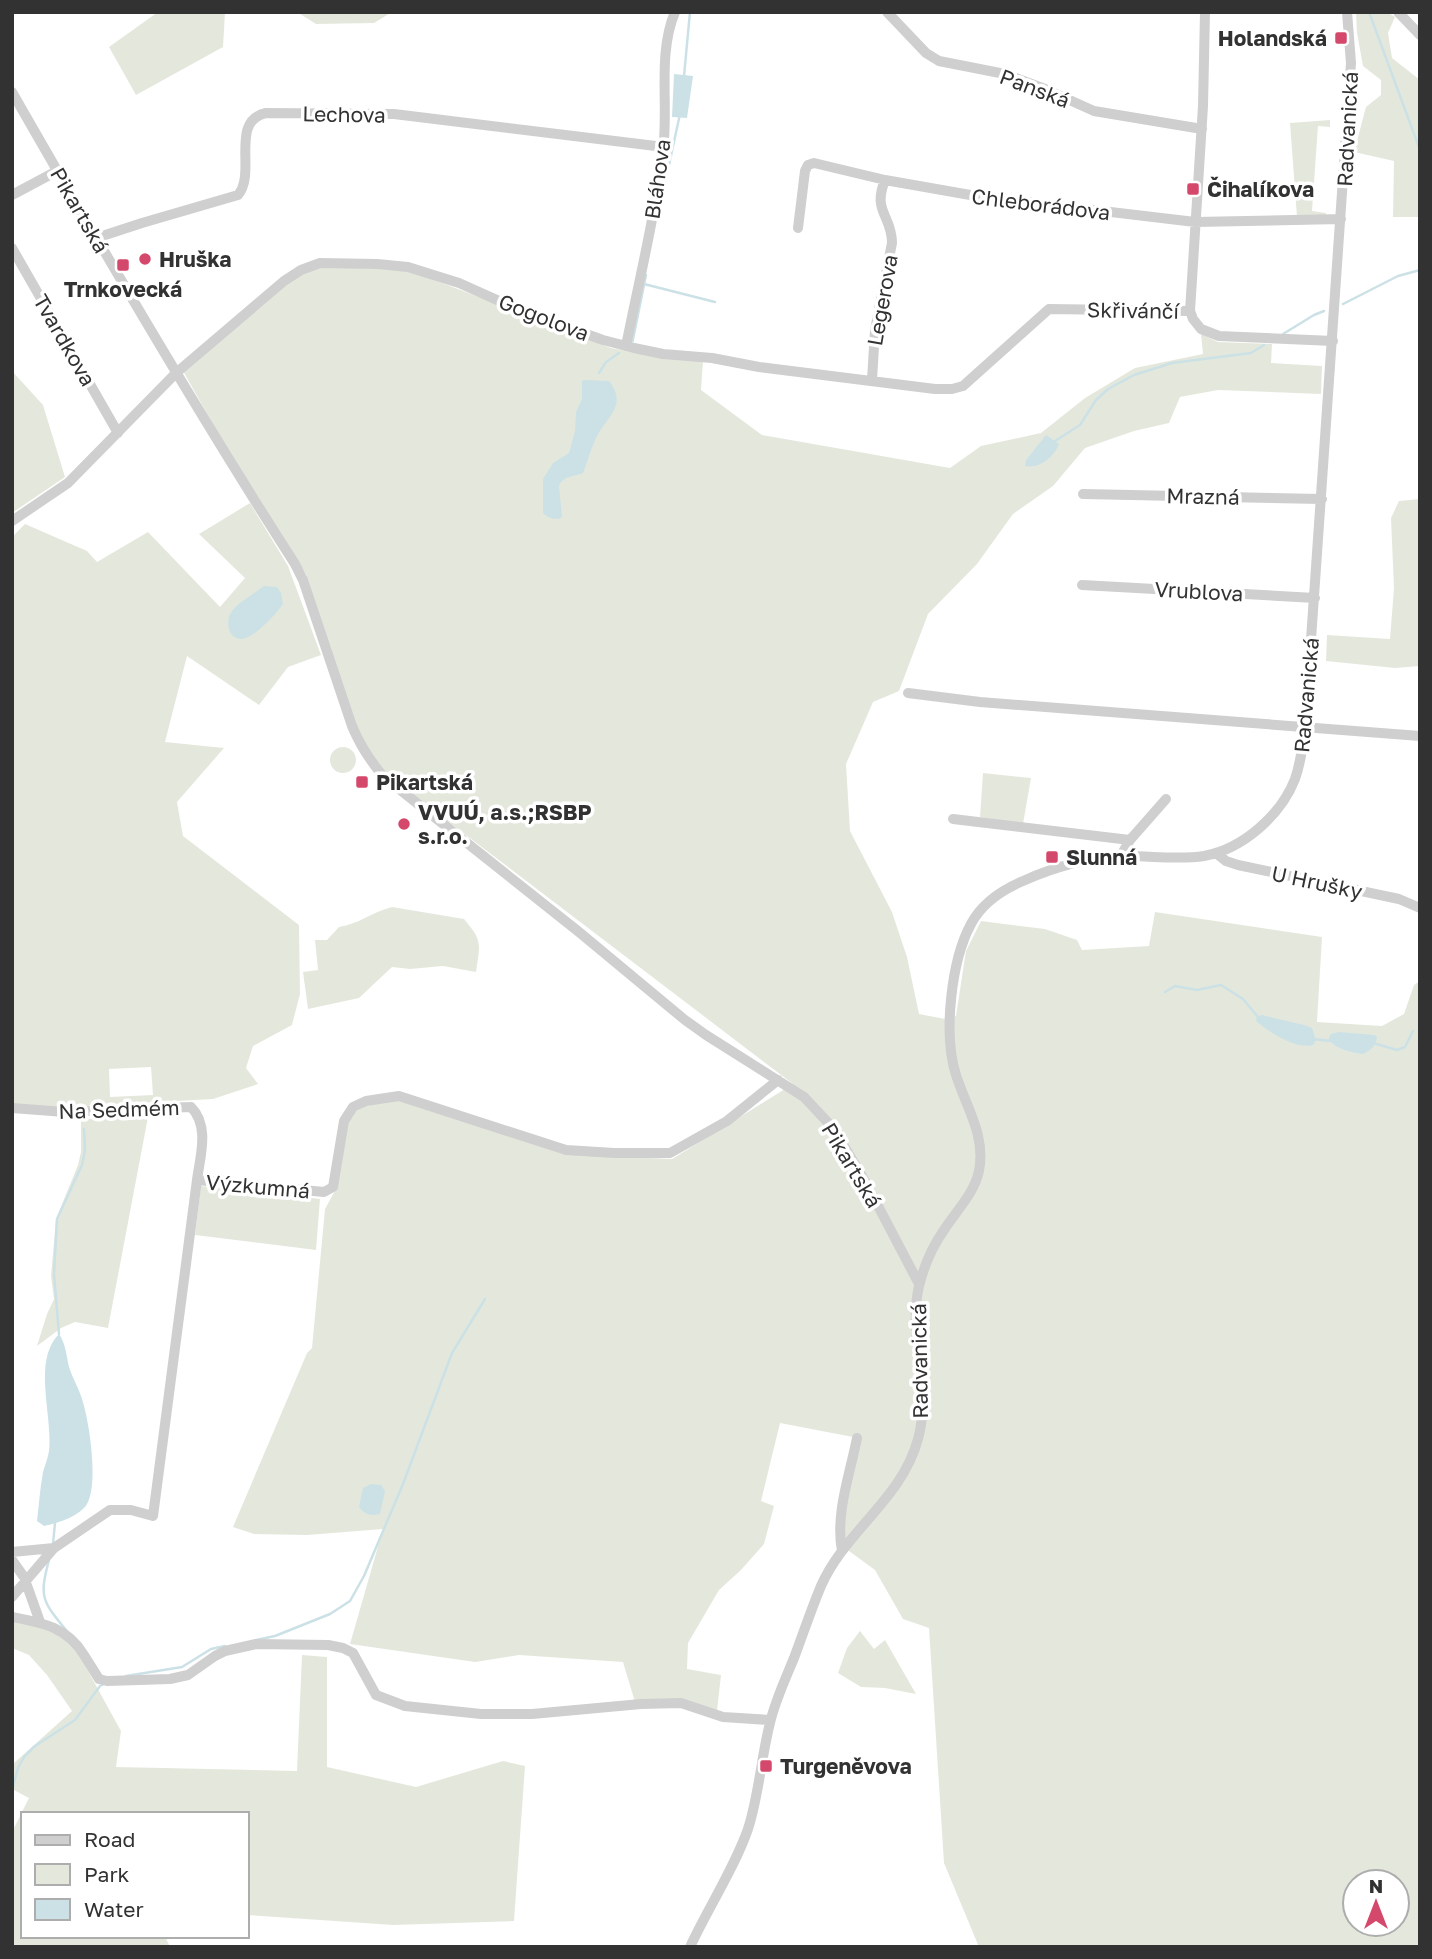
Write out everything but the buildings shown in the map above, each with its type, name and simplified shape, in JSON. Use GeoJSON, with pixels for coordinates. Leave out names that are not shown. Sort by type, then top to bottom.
{"type":"FeatureCollection","features":[{"type":"Feature","properties":{"kind":"street","name":"Bláhova"},"geometry":{"type":"LineString","coordinates":[[626,346],[664,148],[667,41],[675,12]]}},
{"type":"Feature","properties":{"kind":"street","name":"Panská"},"geometry":{"type":"LineString","coordinates":[[887,12],[922,49],[939,61],[1005,75],[1094,111],[1202,129]]}},
{"type":"Feature","properties":{"kind":"street"},"geometry":{"type":"LineString","coordinates":[[1190,311],[1202,129],[1205,12]]}},
{"type":"Feature","properties":{"kind":"street","name":"Radvanická"},"geometry":{"type":"LineString","coordinates":[[690,1947],[746,1835],[770,1720],[822,1584],[842,1551],[900,1482],[918,1442],[923,1410],[916,1315],[919,1284],[943,1231],[972,1190],[979,1167],[979,1143],[975,1124],[957,1080],[950,1044],[953,985],[969,926],[985,904],[1000,893],[1023,881],[1074,863],[1120,857],[1185,858],[1216,853],[1234,845],[1268,820],[1292,785],[1301,760],[1315,598],[1351,63],[1347,12]]}},
{"type":"Feature","properties":{"kind":"street"},"geometry":{"type":"LineString","coordinates":[[1398,12],[1420,35]]}},
{"type":"Feature","properties":{"kind":"street","name":"Pikartská"},"geometry":{"type":"LineString","coordinates":[[12,92],[176,373],[295,564],[303,580],[352,726],[360,744],[384,777],[685,1020],[804,1097],[834,1129],[866,1182],[919,1284]]}},
{"type":"Feature","properties":{"kind":"street","name":"Lechova"},"geometry":{"type":"LineString","coordinates":[[96,238],[238,195],[245,181],[247,129],[255,116],[266,113],[394,114],[664,148]]}},
{"type":"Feature","properties":{"kind":"street","name":"Chleborádova"},"geometry":{"type":"LineString","coordinates":[[798,228],[805,173],[810,164],[989,198],[1195,222],[1341,219]]}},
{"type":"Feature","properties":{"kind":"street"},"geometry":{"type":"LineString","coordinates":[[12,195],[57,171]]}},
{"type":"Feature","properties":{"kind":"street","name":"Legerova"},"geometry":{"type":"LineString","coordinates":[[872,380],[875,330],[892,243],[891,231],[880,200],[885,180]]}},
{"type":"Feature","properties":{"kind":"street","name":"Tvardkova"},"geometry":{"type":"LineString","coordinates":[[12,248],[118,433]]}},
{"type":"Feature","properties":{"kind":"street","name":"Gogolova"},"geometry":{"type":"LineString","coordinates":[[176,373],[289,277],[320,263],[387,265],[422,270],[603,340],[663,354],[952,389]]}},
{"type":"Feature","properties":{"kind":"street","name":"Skřivánčí"},"geometry":{"type":"LineString","coordinates":[[952,389],[963,386],[975,377],[1049,309],[1190,311],[1201,329],[1219,336],[1333,341]]}},
{"type":"Feature","properties":{"kind":"street"},"geometry":{"type":"LineString","coordinates":[[12,522],[68,483],[176,373]]}},
{"type":"Feature","properties":{"kind":"street","name":"Mrazná"},"geometry":{"type":"LineString","coordinates":[[1083,494],[1322,499]]}},
{"type":"Feature","properties":{"kind":"street","name":"Vrublova"},"geometry":{"type":"LineString","coordinates":[[1082,585],[1315,598]]}},
{"type":"Feature","properties":{"kind":"street"},"geometry":{"type":"LineString","coordinates":[[908,693],[981,702],[1420,736]]}},
{"type":"Feature","properties":{"kind":"street"},"geometry":{"type":"LineString","coordinates":[[1120,857],[1130,840],[1166,799]]}},
{"type":"Feature","properties":{"kind":"street"},"geometry":{"type":"LineString","coordinates":[[953,819],[1130,840]]}},
{"type":"Feature","properties":{"kind":"street","name":"U Hrušky"},"geometry":{"type":"LineString","coordinates":[[1216,853],[1221,859],[1238,865],[1399,900],[1420,908]]}},
{"type":"Feature","properties":{"kind":"street","name":"Výzkumná"},"geometry":{"type":"LineString","coordinates":[[12,1597],[54,1548],[110,1510],[131,1510],[153,1516],[197,1180],[324,1192],[333,1187],[344,1121],[350,1110],[366,1101],[399,1096],[566,1150],[670,1153],[727,1121],[778,1080]]}},
{"type":"Feature","properties":{"kind":"street","name":"Na Sedmém"},"geometry":{"type":"LineString","coordinates":[[12,1108],[65,1112],[191,1107],[197,1114],[202,1130],[197,1180]]}},
{"type":"Feature","properties":{"kind":"street"},"geometry":{"type":"LineString","coordinates":[[842,1551],[840,1519],[857,1438]]}},
{"type":"Feature","properties":{"kind":"street"},"geometry":{"type":"LineString","coordinates":[[12,1552],[54,1548]]}},
{"type":"Feature","properties":{"kind":"street"},"geometry":{"type":"LineString","coordinates":[[12,1560],[22,1571],[40,1622]]}},
{"type":"Feature","properties":{"kind":"street"},"geometry":{"type":"LineString","coordinates":[[12,1617],[40,1622],[66,1634],[84,1654],[99,1679],[107,1681],[170,1679],[187,1675],[225,1651],[257,1644],[328,1645],[353,1653],[376,1695],[405,1706],[481,1714],[532,1714],[681,1703],[723,1717],[770,1720]]}},
{"type":"Feature","properties":{"kind":"green space"},"geometry":{"type":"Polygon","coordinates":[[[158,12],[225,12],[223,47],[136,95],[109,47],[158,12]]]}},
{"type":"Feature","properties":{"kind":"green space"},"geometry":{"type":"Polygon","coordinates":[[[297,12],[392,12],[374,23],[316,24],[297,12]]]}},
{"type":"Feature","properties":{"kind":"green space"},"geometry":{"type":"Polygon","coordinates":[[[1356,12],[1387,12],[1395,17],[1388,33],[1392,58],[1420,80],[1420,217],[1393,217],[1394,161],[1354,152],[1366,107],[1381,95],[1381,80],[1363,66],[1356,12]]]}},
{"type":"Feature","properties":{"kind":"green space"},"geometry":{"type":"Polygon","coordinates":[[[1330,120],[1330,127],[1318,126],[1312,211],[1326,213],[1325,217],[1297,217],[1290,123],[1330,120]]]}},
{"type":"Feature","properties":{"kind":"green space"},"geometry":{"type":"Polygon","coordinates":[[[326,266],[411,271],[611,348],[703,361],[701,390],[762,435],[950,468],[981,446],[1041,433],[1085,398],[1135,368],[1203,354],[1201,334],[1218,342],[1272,344],[1271,363],[1322,366],[1321,394],[1218,390],[1180,397],[1169,423],[1134,431],[1085,448],[1053,486],[1013,514],[977,564],[928,614],[899,691],[873,702],[846,764],[850,831],[892,912],[907,957],[919,1014],[945,1019],[956,1016],[966,951],[981,921],[1045,929],[1077,940],[1082,950],[1149,946],[1155,912],[1322,937],[1317,1022],[1382,1026],[1404,1014],[1414,985],[1420,981],[1420,1947],[979,1947],[944,1863],[929,1628],[903,1619],[875,1570],[838,1543],[858,1438],[780,1423],[761,1501],[774,1506],[764,1544],[719,1590],[688,1643],[687,1669],[721,1675],[717,1711],[635,1702],[623,1662],[519,1655],[475,1662],[350,1644],[383,1529],[307,1535],[254,1534],[233,1527],[307,1353],[312,1348],[325,1209],[337,1187],[347,1125],[353,1113],[366,1106],[398,1100],[563,1154],[672,1159],[793,1084],[391,778],[359,735],[306,574],[245,481],[183,371],[292,279],[307,270],[326,266]]]}},
{"type":"Feature","properties":{"kind":"green space"},"geometry":{"type":"Polygon","coordinates":[[[12,371],[43,405],[65,477],[12,513],[12,371]]]}},
{"type":"Feature","properties":{"kind":"green space"},"geometry":{"type":"Polygon","coordinates":[[[1420,499],[1420,666],[1395,668],[1326,661],[1327,635],[1390,639],[1394,588],[1391,518],[1399,501],[1420,499]]]}},
{"type":"Feature","properties":{"kind":"green space"},"geometry":{"type":"Polygon","coordinates":[[[250,503],[288,566],[321,655],[288,667],[259,705],[187,656],[165,742],[224,748],[177,802],[183,836],[299,925],[300,994],[292,1025],[253,1046],[246,1068],[258,1084],[213,1099],[50,1108],[12,1104],[12,537],[25,524],[87,551],[97,562],[148,532],[220,607],[245,578],[199,534],[250,503]],[[151,1067],[109,1069],[110,1097],[153,1095],[151,1067]]]}},
{"type":"Feature","properties":{"kind":"green space"},"geometry":{"type":"Polygon","coordinates":[[[343,747],[352,751],[356,760],[352,769],[343,773],[334,769],[330,760],[334,751],[343,747]]]}},
{"type":"Feature","properties":{"kind":"green space"},"geometry":{"type":"Polygon","coordinates":[[[983,773],[1031,778],[1023,824],[980,817],[983,773]]]}},
{"type":"Feature","properties":{"kind":"green space"},"geometry":{"type":"Polygon","coordinates":[[[392,907],[464,919],[479,943],[476,972],[443,966],[410,969],[392,967],[359,998],[308,1009],[303,972],[318,970],[315,940],[327,940],[339,927],[392,907]]]}},
{"type":"Feature","properties":{"kind":"green space"},"geometry":{"type":"Polygon","coordinates":[[[148,1117],[108,1328],[75,1322],[61,1328],[37,1346],[54,1299],[51,1276],[56,1219],[78,1165],[81,1152],[81,1119],[148,1117]]]}},
{"type":"Feature","properties":{"kind":"green space"},"geometry":{"type":"Polygon","coordinates":[[[201,1186],[320,1199],[316,1250],[195,1235],[201,1186]]]}},
{"type":"Feature","properties":{"kind":"green space"},"geometry":{"type":"Polygon","coordinates":[[[12,1621],[40,1625],[66,1638],[77,1651],[121,1731],[116,1767],[297,1771],[302,1655],[327,1657],[327,1767],[416,1787],[503,1761],[525,1766],[514,1921],[393,1925],[248,1915],[248,1812],[22,1812],[29,1798],[12,1789],[12,1763],[72,1711],[29,1655],[12,1648],[12,1621]]]}},
{"type":"Feature","properties":{"kind":"green space"},"geometry":{"type":"Polygon","coordinates":[[[860,1631],[874,1649],[885,1640],[916,1694],[861,1687],[838,1673],[847,1648],[860,1631]]]}},
{"type":"Feature","properties":{"kind":"green space"},"geometry":{"type":"Polygon","coordinates":[[[21,1814],[21,1938],[166,1938],[170,1947],[12,1947],[12,1832],[21,1814]]]}},
{"type":"Feature","properties":{"kind":"water"},"geometry":{"type":"Polygon","coordinates":[[[674,74],[693,76],[687,118],[672,117],[674,74]]]}},
{"type":"Feature","properties":{"kind":"water"},"geometry":{"type":"Polygon","coordinates":[[[584,380],[609,381],[617,397],[616,404],[597,436],[583,473],[561,482],[559,486],[562,517],[552,518],[543,513],[543,479],[553,463],[569,453],[584,380]]]}},
{"type":"Feature","properties":{"kind":"water"},"geometry":{"type":"Polygon","coordinates":[[[1046,435],[1059,444],[1054,453],[1041,464],[1025,466],[1026,460],[1046,435]]]}},
{"type":"Feature","properties":{"kind":"water"},"geometry":{"type":"Polygon","coordinates":[[[264,586],[277,587],[283,604],[258,631],[245,638],[235,638],[228,623],[230,614],[264,586]]]}},
{"type":"Feature","properties":{"kind":"water"},"geometry":{"type":"Polygon","coordinates":[[[1257,1016],[1312,1028],[1316,1040],[1313,1045],[1306,1046],[1283,1039],[1256,1021],[1257,1016]]]}},
{"type":"Feature","properties":{"kind":"water"},"geometry":{"type":"Polygon","coordinates":[[[1339,1032],[1375,1035],[1376,1043],[1363,1054],[1349,1051],[1329,1040],[1331,1034],[1339,1032]]]}},
{"type":"Feature","properties":{"kind":"water"},"geometry":{"type":"Polygon","coordinates":[[[59,1334],[80,1393],[90,1434],[91,1494],[87,1504],[79,1512],[44,1526],[37,1521],[42,1478],[49,1451],[45,1374],[51,1345],[59,1334]]]}},
{"type":"Feature","properties":{"kind":"water"},"geometry":{"type":"Polygon","coordinates":[[[371,1484],[381,1485],[385,1491],[380,1514],[368,1514],[359,1507],[363,1488],[371,1484]]]}},
{"type":"Feature","properties":{"kind":"waterway"},"geometry":{"type":"LineString","coordinates":[[684,76],[690,12]]}},
{"type":"Feature","properties":{"kind":"waterway"},"geometry":{"type":"LineString","coordinates":[[1369,12],[1420,150]]}},
{"type":"Feature","properties":{"kind":"waterway"},"geometry":{"type":"LineString","coordinates":[[657,220],[680,114]]}},
{"type":"Feature","properties":{"kind":"waterway"},"geometry":{"type":"LineString","coordinates":[[1343,304],[1398,276],[1420,270]]}},
{"type":"Feature","properties":{"kind":"waterway"},"geometry":{"type":"LineString","coordinates":[[632,344],[646,275]]}},
{"type":"Feature","properties":{"kind":"waterway"},"geometry":{"type":"LineString","coordinates":[[644,284],[715,302]]}},
{"type":"Feature","properties":{"kind":"waterway"},"geometry":{"type":"LineString","coordinates":[[1283,334],[1324,311]]}},
{"type":"Feature","properties":{"kind":"waterway"},"geometry":{"type":"LineString","coordinates":[[1055,441],[1080,425],[1096,400],[1108,389],[1134,375],[1172,363],[1251,353],[1264,345]]}},
{"type":"Feature","properties":{"kind":"waterway"},"geometry":{"type":"LineString","coordinates":[[599,373],[606,362],[619,353]]}},
{"type":"Feature","properties":{"kind":"waterway"},"geometry":{"type":"LineString","coordinates":[[1165,992],[1175,986],[1197,990],[1221,985],[1243,999],[1258,1017]]}},
{"type":"Feature","properties":{"kind":"waterway"},"geometry":{"type":"LineString","coordinates":[[1373,1043],[1397,1050],[1405,1047],[1413,1031]]}},
{"type":"Feature","properties":{"kind":"waterway"},"geometry":{"type":"LineString","coordinates":[[1313,1039],[1331,1041]]}},
{"type":"Feature","properties":{"kind":"waterway"},"geometry":{"type":"LineString","coordinates":[[59,1334],[54,1274],[57,1219],[82,1165],[85,1150],[84,1129]]}},
{"type":"Feature","properties":{"kind":"waterway"},"geometry":{"type":"LineString","coordinates":[[256,1640],[275,1636],[330,1614],[350,1601],[364,1576],[403,1484],[452,1353],[485,1299]]}},
{"type":"Feature","properties":{"kind":"waterway"},"geometry":{"type":"LineString","coordinates":[[53,1544],[55,1523]]}},
{"type":"Feature","properties":{"kind":"waterway"},"geometry":{"type":"LineString","coordinates":[[49,1560],[44,1582],[45,1598],[47,1605],[66,1630]]}},
{"type":"Feature","properties":{"kind":"waterway"},"geometry":{"type":"LineString","coordinates":[[126,1676],[182,1667],[211,1649],[225,1646]]}},
{"type":"Feature","properties":{"kind":"waterway"},"geometry":{"type":"LineString","coordinates":[[12,1790],[24,1757],[35,1746],[75,1720],[104,1684]]}},
{"type":"Feature","properties":{"kind":"place","name":"Holandská"},"geometry":{"type":"Point","coordinates":[1341,38]}},
{"type":"Feature","properties":{"kind":"place","name":"Čihalíkova"},"geometry":{"type":"Point","coordinates":[1193,189]}},
{"type":"Feature","properties":{"kind":"place","name":"Hruška"},"geometry":{"type":"Point","coordinates":[145,259]}},
{"type":"Feature","properties":{"kind":"place","name":"Trnkovecká"},"geometry":{"type":"Point","coordinates":[123,265]}},
{"type":"Feature","properties":{"kind":"place","name":"Pikartská"},"geometry":{"type":"Point","coordinates":[362,782]}},
{"type":"Feature","properties":{"kind":"place","name":"VVUÚ, a.s.;RSBP s.r.o."},"geometry":{"type":"Point","coordinates":[404,824]}},
{"type":"Feature","properties":{"kind":"place","name":"Slunná"},"geometry":{"type":"Point","coordinates":[1052,857]}},
{"type":"Feature","properties":{"kind":"place","name":"Turgeněvova"},"geometry":{"type":"Point","coordinates":[766,1766]}}]}
